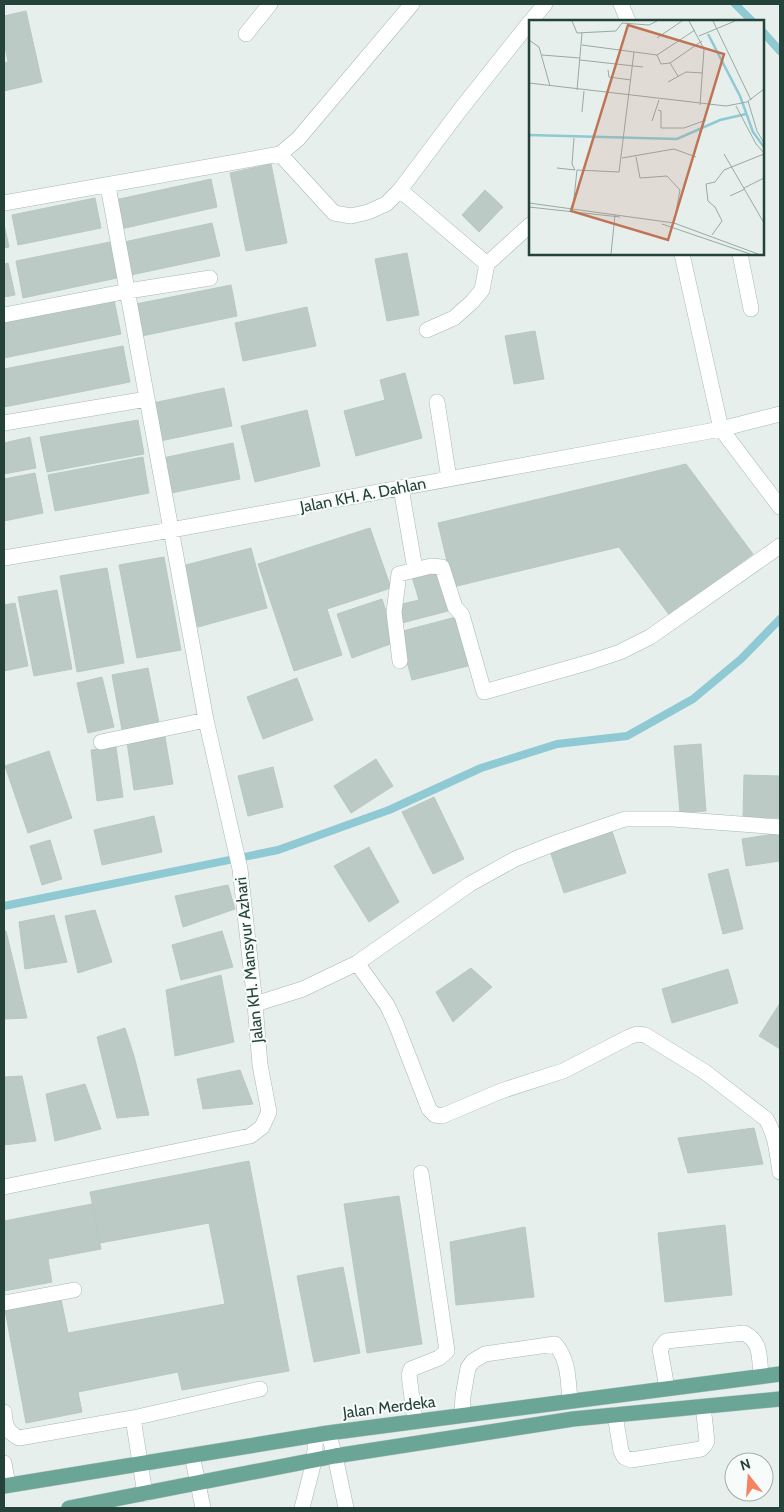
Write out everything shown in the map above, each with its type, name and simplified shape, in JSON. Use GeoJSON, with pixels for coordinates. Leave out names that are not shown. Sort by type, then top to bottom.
{"type":"FeatureCollection","features":[{"type":"Feature","properties":{"kind":"main road","name":"Jalan Merdeka"},"geometry":{"type":"LineString","coordinates":[[6,1486],[322,1434],[780,1374]]}},
{"type":"Feature","properties":{"kind":"main road"},"geometry":{"type":"LineString","coordinates":[[69,1508],[97,1506],[145,1494],[335,1456],[574,1419],[780,1399]]}},
{"type":"Feature","properties":{"kind":"street"},"geometry":{"type":"LineString","coordinates":[[246,34],[270,4]]}},
{"type":"Feature","properties":{"kind":"street"},"geometry":{"type":"LineString","coordinates":[[4,203],[280,154],[298,139],[412,4]]}},
{"type":"Feature","properties":{"kind":"street"},"geometry":{"type":"LineString","coordinates":[[533,20],[545,4]]}},
{"type":"Feature","properties":{"kind":"street"},"geometry":{"type":"LineString","coordinates":[[621,4],[628,20]]}},
{"type":"Feature","properties":{"kind":"street"},"geometry":{"type":"LineString","coordinates":[[280,154],[334,213],[351,216],[368,212],[386,204],[400,190],[460,110],[529,24]]}},
{"type":"Feature","properties":{"kind":"street","name":"Jalan KH. Mansyur Azhari"},"geometry":{"type":"LineString","coordinates":[[4,1187],[250,1136],[262,1127],[269,1112],[260,1065],[240,869],[206,720],[108,186]]}},
{"type":"Feature","properties":{"kind":"street"},"geometry":{"type":"LineString","coordinates":[[400,190],[486,264]]}},
{"type":"Feature","properties":{"kind":"street"},"geometry":{"type":"LineString","coordinates":[[428,330],[454,318],[472,302],[482,290],[486,264],[529,226]]}},
{"type":"Feature","properties":{"kind":"street"},"geometry":{"type":"LineString","coordinates":[[682,255],[721,429],[780,507]]}},
{"type":"Feature","properties":{"kind":"street"},"geometry":{"type":"LineString","coordinates":[[740,255],[751,309]]}},
{"type":"Feature","properties":{"kind":"street"},"geometry":{"type":"LineString","coordinates":[[4,315],[128,291],[210,278]]}},
{"type":"Feature","properties":{"kind":"street"},"geometry":{"type":"LineString","coordinates":[[4,423],[147,399]]}},
{"type":"Feature","properties":{"kind":"street"},"geometry":{"type":"LineString","coordinates":[[437,402],[449,479]]}},
{"type":"Feature","properties":{"kind":"street","name":"Jalan KH. A. Dahlan"},"geometry":{"type":"LineString","coordinates":[[4,558],[171,530],[721,429],[780,414]]}},
{"type":"Feature","properties":{"kind":"street"},"geometry":{"type":"LineString","coordinates":[[401,488],[415,569]]}},
{"type":"Feature","properties":{"kind":"street"},"geometry":{"type":"LineString","coordinates":[[400,661],[394,612],[399,574],[415,569],[432,566],[442,567],[456,607],[462,615],[484,692],[620,652],[650,637],[780,546]]}},
{"type":"Feature","properties":{"kind":"street"},"geometry":{"type":"LineString","coordinates":[[101,742],[206,720]]}},
{"type":"Feature","properties":{"kind":"street"},"geometry":{"type":"LineString","coordinates":[[255,1004],[303,989],[357,963],[470,884],[515,858],[625,819],[673,819],[780,827]]}},
{"type":"Feature","properties":{"kind":"street"},"geometry":{"type":"LineString","coordinates":[[357,963],[387,1005],[402,1038],[429,1109],[435,1115],[442,1116],[501,1091],[563,1071],[629,1037],[637,1034],[645,1035],[705,1072],[766,1119],[772,1129],[780,1172]]}},
{"type":"Feature","properties":{"kind":"street"},"geometry":{"type":"LineString","coordinates":[[415,1421],[409,1374],[411,1370],[440,1358],[447,1351],[422,1173]]}},
{"type":"Feature","properties":{"kind":"street"},"geometry":{"type":"LineString","coordinates":[[4,1303],[74,1290]]}},
{"type":"Feature","properties":{"kind":"street"},"geometry":{"type":"LineString","coordinates":[[667,1388],[660,1349],[666,1341],[744,1333],[751,1336],[757,1343],[761,1376]]}},
{"type":"Feature","properties":{"kind":"street"},"geometry":{"type":"LineString","coordinates":[[462,1415],[468,1368],[473,1361],[484,1354],[555,1344],[562,1352],[566,1364],[570,1401]]}},
{"type":"Feature","properties":{"kind":"street"},"geometry":{"type":"LineString","coordinates":[[4,1412],[6,1426],[18,1438],[133,1418],[260,1389]]}},
{"type":"Feature","properties":{"kind":"street"},"geometry":{"type":"LineString","coordinates":[[615,1415],[621,1451],[624,1456],[631,1460],[701,1449],[708,1441],[703,1406]]}},
{"type":"Feature","properties":{"kind":"street"},"geometry":{"type":"LineString","coordinates":[[133,1418],[145,1494]]}},
{"type":"Feature","properties":{"kind":"street"},"geometry":{"type":"LineString","coordinates":[[322,1434],[335,1456],[346,1508]]}},
{"type":"Feature","properties":{"kind":"street"},"geometry":{"type":"LineString","coordinates":[[302,1508],[322,1434]]}},
{"type":"Feature","properties":{"kind":"street"},"geometry":{"type":"LineString","coordinates":[[192,1455],[203,1508]]}},
{"type":"Feature","properties":{"kind":"street"},"geometry":{"type":"LineString","coordinates":[[4,1463],[6,1486]]}},
{"type":"Feature","properties":{"kind":"building"},"geometry":{"type":"Polygon","coordinates":[[[26,11],[42,82],[4,91],[4,63],[8,62],[4,42],[4,16],[26,11]]]}},
{"type":"Feature","properties":{"kind":"building"},"geometry":{"type":"Polygon","coordinates":[[[271,164],[287,243],[246,251],[230,173],[271,164]]]}},
{"type":"Feature","properties":{"kind":"building"},"geometry":{"type":"Polygon","coordinates":[[[211,179],[217,207],[121,229],[115,200],[211,179]]]}},
{"type":"Feature","properties":{"kind":"building"},"geometry":{"type":"Polygon","coordinates":[[[485,190],[503,207],[479,232],[462,215],[485,190]]]}},
{"type":"Feature","properties":{"kind":"building"},"geometry":{"type":"Polygon","coordinates":[[[95,198],[101,228],[18,245],[12,215],[95,198]]]}},
{"type":"Feature","properties":{"kind":"building"},"geometry":{"type":"Polygon","coordinates":[[[212,223],[220,256],[131,275],[124,242],[212,223]]]}},
{"type":"Feature","properties":{"kind":"building"},"geometry":{"type":"Polygon","coordinates":[[[4,224],[9,247],[4,248],[4,224]]]}},
{"type":"Feature","properties":{"kind":"building"},"geometry":{"type":"Polygon","coordinates":[[[110,242],[117,278],[23,298],[16,261],[110,242]]]}},
{"type":"Feature","properties":{"kind":"building"},"geometry":{"type":"Polygon","coordinates":[[[407,253],[419,315],[387,321],[375,259],[407,253]]]}},
{"type":"Feature","properties":{"kind":"building"},"geometry":{"type":"Polygon","coordinates":[[[8,263],[15,295],[4,297],[4,264],[8,263]]]}},
{"type":"Feature","properties":{"kind":"building"},"geometry":{"type":"Polygon","coordinates":[[[231,285],[237,316],[142,336],[136,304],[231,285]]]}},
{"type":"Feature","properties":{"kind":"building"},"geometry":{"type":"Polygon","coordinates":[[[113,295],[121,334],[4,358],[4,318],[113,295]]]}},
{"type":"Feature","properties":{"kind":"building"},"geometry":{"type":"Polygon","coordinates":[[[307,307],[316,346],[243,361],[235,323],[307,307]]]}},
{"type":"Feature","properties":{"kind":"building"},"geometry":{"type":"Polygon","coordinates":[[[535,331],[544,379],[514,384],[505,336],[535,331]]]}},
{"type":"Feature","properties":{"kind":"building"},"geometry":{"type":"Polygon","coordinates":[[[123,346],[130,382],[4,407],[4,369],[123,346]]]}},
{"type":"Feature","properties":{"kind":"building"},"geometry":{"type":"Polygon","coordinates":[[[405,373],[422,438],[356,456],[344,411],[385,400],[380,380],[405,373]]]}},
{"type":"Feature","properties":{"kind":"building"},"geometry":{"type":"Polygon","coordinates":[[[224,388],[232,426],[160,441],[153,403],[224,388]]]}},
{"type":"Feature","properties":{"kind":"building"},"geometry":{"type":"Polygon","coordinates":[[[307,410],[320,466],[255,482],[241,426],[307,410]]]}},
{"type":"Feature","properties":{"kind":"building"},"geometry":{"type":"Polygon","coordinates":[[[138,420],[144,454],[47,472],[40,437],[138,420]]]}},
{"type":"Feature","properties":{"kind":"building"},"geometry":{"type":"Polygon","coordinates":[[[30,437],[36,468],[4,474],[4,443],[30,437]]]}},
{"type":"Feature","properties":{"kind":"building"},"geometry":{"type":"Polygon","coordinates":[[[233,443],[240,479],[171,493],[163,458],[233,443]]]}},
{"type":"Feature","properties":{"kind":"building"},"geometry":{"type":"Polygon","coordinates":[[[143,457],[149,493],[55,511],[48,475],[143,457]]]}},
{"type":"Feature","properties":{"kind":"building"},"geometry":{"type":"Polygon","coordinates":[[[686,464],[753,554],[670,616],[619,547],[453,587],[438,523],[686,464]]]}},
{"type":"Feature","properties":{"kind":"building"},"geometry":{"type":"Polygon","coordinates":[[[35,473],[43,513],[4,521],[4,479],[35,473]]]}},
{"type":"Feature","properties":{"kind":"building"},"geometry":{"type":"Polygon","coordinates":[[[370,528],[391,588],[327,609],[342,655],[294,671],[258,564],[370,528]]]}},
{"type":"Feature","properties":{"kind":"building"},"geometry":{"type":"Polygon","coordinates":[[[251,548],[267,608],[198,627],[182,566],[251,548]]]}},
{"type":"Feature","properties":{"kind":"building"},"geometry":{"type":"Polygon","coordinates":[[[164,557],[181,650],[137,658],[119,565],[164,557]]]}},
{"type":"Feature","properties":{"kind":"building"},"geometry":{"type":"Polygon","coordinates":[[[107,568],[124,663],[77,672],[60,576],[107,568]]]}},
{"type":"Feature","properties":{"kind":"building"},"geometry":{"type":"Polygon","coordinates":[[[438,571],[448,611],[402,623],[398,605],[419,600],[412,577],[438,571]]]}},
{"type":"Feature","properties":{"kind":"building"},"geometry":{"type":"Polygon","coordinates":[[[57,590],[72,669],[34,676],[18,597],[57,590]]]}},
{"type":"Feature","properties":{"kind":"building"},"geometry":{"type":"Polygon","coordinates":[[[382,599],[396,642],[352,658],[337,614],[382,599]]]}},
{"type":"Feature","properties":{"kind":"building"},"geometry":{"type":"Polygon","coordinates":[[[15,603],[28,666],[4,671],[4,605],[15,603]]]}},
{"type":"Feature","properties":{"kind":"building"},"geometry":{"type":"Polygon","coordinates":[[[456,617],[468,666],[412,680],[399,632],[456,617]]]}},
{"type":"Feature","properties":{"kind":"building"},"geometry":{"type":"Polygon","coordinates":[[[148,668],[159,723],[122,730],[112,675],[148,668]]]}},
{"type":"Feature","properties":{"kind":"building"},"geometry":{"type":"Polygon","coordinates":[[[102,677],[114,727],[88,733],[77,683],[102,677]]]}},
{"type":"Feature","properties":{"kind":"building"},"geometry":{"type":"Polygon","coordinates":[[[297,678],[313,720],[263,739],[247,697],[297,678]]]}},
{"type":"Feature","properties":{"kind":"building"},"geometry":{"type":"Polygon","coordinates":[[[165,737],[173,784],[134,790],[127,742],[165,737]]]}},
{"type":"Feature","properties":{"kind":"building"},"geometry":{"type":"Polygon","coordinates":[[[701,744],[706,811],[680,813],[674,746],[701,744]]]}},
{"type":"Feature","properties":{"kind":"building"},"geometry":{"type":"Polygon","coordinates":[[[116,747],[123,797],[97,801],[91,750],[116,747]]]}},
{"type":"Feature","properties":{"kind":"building"},"geometry":{"type":"Polygon","coordinates":[[[49,751],[72,818],[28,833],[5,766],[49,751]]]}},
{"type":"Feature","properties":{"kind":"building"},"geometry":{"type":"Polygon","coordinates":[[[376,759],[393,786],[351,813],[334,786],[376,759]]]}},
{"type":"Feature","properties":{"kind":"building"},"geometry":{"type":"Polygon","coordinates":[[[273,767],[283,807],[248,816],[238,776],[273,767]]]}},
{"type":"Feature","properties":{"kind":"building"},"geometry":{"type":"Polygon","coordinates":[[[744,775],[780,776],[780,818],[743,817],[744,775]]]}},
{"type":"Feature","properties":{"kind":"building"},"geometry":{"type":"Polygon","coordinates":[[[434,797],[464,859],[433,874],[402,812],[434,797]]]}},
{"type":"Feature","properties":{"kind":"building"},"geometry":{"type":"Polygon","coordinates":[[[154,816],[162,852],[102,865],[94,830],[154,816]]]}},
{"type":"Feature","properties":{"kind":"building"},"geometry":{"type":"Polygon","coordinates":[[[612,831],[626,873],[564,893],[550,851],[612,831]]]}},
{"type":"Feature","properties":{"kind":"building"},"geometry":{"type":"Polygon","coordinates":[[[780,833],[780,861],[746,866],[742,839],[780,833]]]}},
{"type":"Feature","properties":{"kind":"building"},"geometry":{"type":"Polygon","coordinates":[[[50,840],[62,879],[42,885],[30,846],[50,840]]]}},
{"type":"Feature","properties":{"kind":"building"},"geometry":{"type":"Polygon","coordinates":[[[369,847],[399,902],[369,922],[334,866],[369,847]]]}},
{"type":"Feature","properties":{"kind":"building"},"geometry":{"type":"Polygon","coordinates":[[[728,869],[743,929],[723,934],[708,874],[728,869]]]}},
{"type":"Feature","properties":{"kind":"building"},"geometry":{"type":"Polygon","coordinates":[[[228,885],[235,909],[183,927],[175,896],[228,885]]]}},
{"type":"Feature","properties":{"kind":"building"},"geometry":{"type":"Polygon","coordinates":[[[95,910],[112,962],[78,973],[65,916],[95,910]]]}},
{"type":"Feature","properties":{"kind":"building"},"geometry":{"type":"Polygon","coordinates":[[[54,915],[67,962],[25,969],[19,922],[54,915]]]}},
{"type":"Feature","properties":{"kind":"building"},"geometry":{"type":"Polygon","coordinates":[[[4,931],[6,931],[27,1018],[4,1019],[4,931]]]}},
{"type":"Feature","properties":{"kind":"building"},"geometry":{"type":"Polygon","coordinates":[[[222,931],[233,967],[181,980],[172,945],[222,931]]]}},
{"type":"Feature","properties":{"kind":"building"},"geometry":{"type":"Polygon","coordinates":[[[471,968],[492,987],[453,1022],[436,992],[471,968]]]}},
{"type":"Feature","properties":{"kind":"building"},"geometry":{"type":"Polygon","coordinates":[[[728,969],[738,1003],[672,1023],[662,989],[728,969]]]}},
{"type":"Feature","properties":{"kind":"building"},"geometry":{"type":"Polygon","coordinates":[[[221,975],[234,1042],[175,1056],[166,990],[221,975]]]}},
{"type":"Feature","properties":{"kind":"building"},"geometry":{"type":"Polygon","coordinates":[[[780,1003],[780,1049],[759,1036],[780,1003]]]}},
{"type":"Feature","properties":{"kind":"building"},"geometry":{"type":"Polygon","coordinates":[[[125,1028],[149,1115],[117,1118],[97,1037],[125,1028]]]}},
{"type":"Feature","properties":{"kind":"building"},"geometry":{"type":"Polygon","coordinates":[[[240,1070],[253,1104],[203,1109],[197,1079],[240,1070]]]}},
{"type":"Feature","properties":{"kind":"building"},"geometry":{"type":"Polygon","coordinates":[[[22,1076],[36,1141],[4,1145],[4,1077],[22,1076]]]}},
{"type":"Feature","properties":{"kind":"building"},"geometry":{"type":"Polygon","coordinates":[[[85,1084],[101,1129],[55,1141],[46,1094],[85,1084]]]}},
{"type":"Feature","properties":{"kind":"building"},"geometry":{"type":"Polygon","coordinates":[[[754,1128],[763,1164],[688,1173],[678,1138],[754,1128]]]}},
{"type":"Feature","properties":{"kind":"building"},"geometry":{"type":"Polygon","coordinates":[[[249,1161],[289,1371],[182,1390],[178,1372],[78,1392],[82,1412],[26,1423],[5,1310],[61,1299],[68,1333],[225,1304],[209,1223],[100,1243],[90,1192],[249,1161]]]}},
{"type":"Feature","properties":{"kind":"building"},"geometry":{"type":"Polygon","coordinates":[[[399,1196],[422,1344],[367,1353],[344,1204],[399,1196]]]}},
{"type":"Feature","properties":{"kind":"building"},"geometry":{"type":"Polygon","coordinates":[[[92,1204],[101,1249],[48,1259],[52,1282],[4,1291],[4,1221],[92,1204]]]}},
{"type":"Feature","properties":{"kind":"building"},"geometry":{"type":"Polygon","coordinates":[[[725,1225],[732,1295],[665,1302],[658,1233],[725,1225]]]}},
{"type":"Feature","properties":{"kind":"building"},"geometry":{"type":"Polygon","coordinates":[[[525,1227],[534,1297],[456,1305],[450,1242],[525,1227]]]}},
{"type":"Feature","properties":{"kind":"building"},"geometry":{"type":"Polygon","coordinates":[[[343,1267],[360,1353],[314,1362],[297,1276],[343,1267]]]}},
{"type":"Feature","properties":{"kind":"waterway"},"geometry":{"type":"LineString","coordinates":[[735,4],[751,20]]}},
{"type":"Feature","properties":{"kind":"waterway"},"geometry":{"type":"LineString","coordinates":[[764,33],[780,51]]}},
{"type":"Feature","properties":{"kind":"waterway"},"geometry":{"type":"LineString","coordinates":[[4,906],[278,850],[389,810],[481,768],[557,744],[627,736],[693,699],[741,659],[780,619]]}}]}
